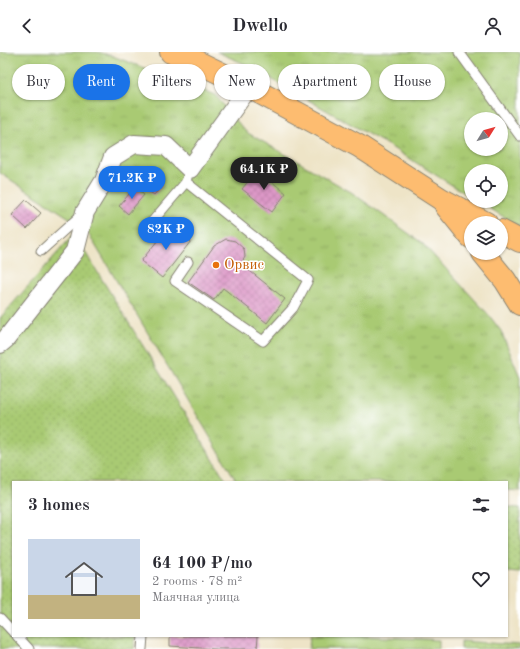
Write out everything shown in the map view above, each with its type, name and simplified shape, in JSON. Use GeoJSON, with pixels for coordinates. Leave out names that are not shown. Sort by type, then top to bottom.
{"type":"FeatureCollection","features":[{"type":"Feature","properties":{"kind":"main road"},"geometry":{"type":"LineString","coordinates":[[171,52],[214,70]]}},
{"type":"Feature","properties":{"kind":"main road"},"geometry":{"type":"LineString","coordinates":[[270,98],[359,146],[441,199],[473,216]]}},
{"type":"Feature","properties":{"kind":"main road"},"geometry":{"type":"LineString","coordinates":[[441,199],[464,228]]}},
{"type":"Feature","properties":{"kind":"main road"},"geometry":{"type":"LineString","coordinates":[[508,235],[520,241]]}},
{"type":"Feature","properties":{"kind":"main road"},"geometry":{"type":"LineString","coordinates":[[489,260],[505,280],[520,304]]}},
{"type":"Feature","properties":{"kind":"street"},"geometry":{"type":"LineString","coordinates":[[0,344],[11,333],[75,251],[85,212],[104,181],[113,157],[134,144],[166,146],[188,175],[240,100]]}},
{"type":"Feature","properties":{"kind":"lane"},"geometry":{"type":"LineString","coordinates":[[459,52],[520,136]]}},
{"type":"Feature","properties":{"kind":"lane"},"geometry":{"type":"LineString","coordinates":[[145,230],[188,175],[308,280],[293,308],[263,341],[175,281],[188,262]]}},
{"type":"Feature","properties":{"kind":"lane"},"geometry":{"type":"LineString","coordinates":[[41,251],[85,212]]}},
{"type":"Feature","properties":{"kind":"lane"},"geometry":{"type":"LineString","coordinates":[[0,618],[12,631]]}},
{"type":"Feature","properties":{"kind":"lane"},"geometry":{"type":"LineString","coordinates":[[18,637],[29,649]]}},
{"type":"Feature","properties":{"kind":"lane"},"geometry":{"type":"LineString","coordinates":[[142,637],[142,649]]}},
{"type":"Feature","properties":{"kind":"green space"},"geometry":{"type":"Polygon","coordinates":[[[0,52],[97,52],[110,55],[138,66],[138,100],[206,100],[206,92],[214,95],[214,100],[219,100],[246,132],[351,192],[422,243],[488,314],[501,331],[520,377],[520,491],[508,490],[508,481],[236,481],[85,228],[0,173],[0,52]]]}},
{"type":"Feature","properties":{"kind":"green space"},"geometry":{"type":"Polygon","coordinates":[[[217,52],[520,52],[520,227],[508,220],[508,216],[502,216],[489,208],[508,208],[508,164],[464,164],[464,193],[391,147],[308,100],[371,100],[371,64],[278,64],[278,83],[270,78],[270,64],[245,64],[217,52]]]}},
{"type":"Feature","properties":{"kind":"green space"},"geometry":{"type":"Polygon","coordinates":[[[74,234],[226,481],[12,481],[12,637],[135,637],[134,649],[0,649],[0,318],[74,234]]]}},
{"type":"Feature","properties":{"kind":"green space"},"geometry":{"type":"Polygon","coordinates":[[[508,507],[520,508],[520,573],[508,572],[508,507]]]}},
{"type":"Feature","properties":{"kind":"green space"},"geometry":{"type":"Polygon","coordinates":[[[310,637],[384,637],[439,640],[439,649],[309,649],[310,637]]]}},
{"type":"Feature","properties":{"kind":"green space"},"geometry":{"type":"Polygon","coordinates":[[[461,641],[520,645],[520,649],[461,649],[461,641]]]}},
{"type":"Feature","properties":{"kind":"building"},"geometry":{"type":"Polygon","coordinates":[[[257,170],[286,193],[272,212],[242,189],[257,170]]]}},
{"type":"Feature","properties":{"kind":"building"},"geometry":{"type":"Polygon","coordinates":[[[147,174],[162,186],[154,195],[139,184],[147,174]]]}},
{"type":"Feature","properties":{"kind":"building"},"geometry":{"type":"Polygon","coordinates":[[[135,187],[144,195],[128,214],[119,206],[135,187]]]}},
{"type":"Feature","properties":{"kind":"building"},"geometry":{"type":"Polygon","coordinates":[[[26,200],[41,213],[27,229],[12,215],[26,200]]]}},
{"type":"Feature","properties":{"kind":"building"},"geometry":{"type":"Polygon","coordinates":[[[171,224],[191,241],[162,278],[141,261],[171,224]]]}},
{"type":"Feature","properties":{"kind":"building"},"geometry":{"type":"Polygon","coordinates":[[[226,239],[235,241],[244,249],[245,257],[241,264],[285,299],[267,323],[223,288],[214,300],[188,282],[214,246],[226,239]]]}},
{"type":"Feature","properties":{"kind":"building"},"geometry":{"type":"Polygon","coordinates":[[[170,637],[258,637],[257,649],[215,649],[170,646],[170,637]]]}},
{"type":"Feature","properties":{"kind":"place","name":"Орвис"},"geometry":{"type":"Point","coordinates":[216,265]}}]}
